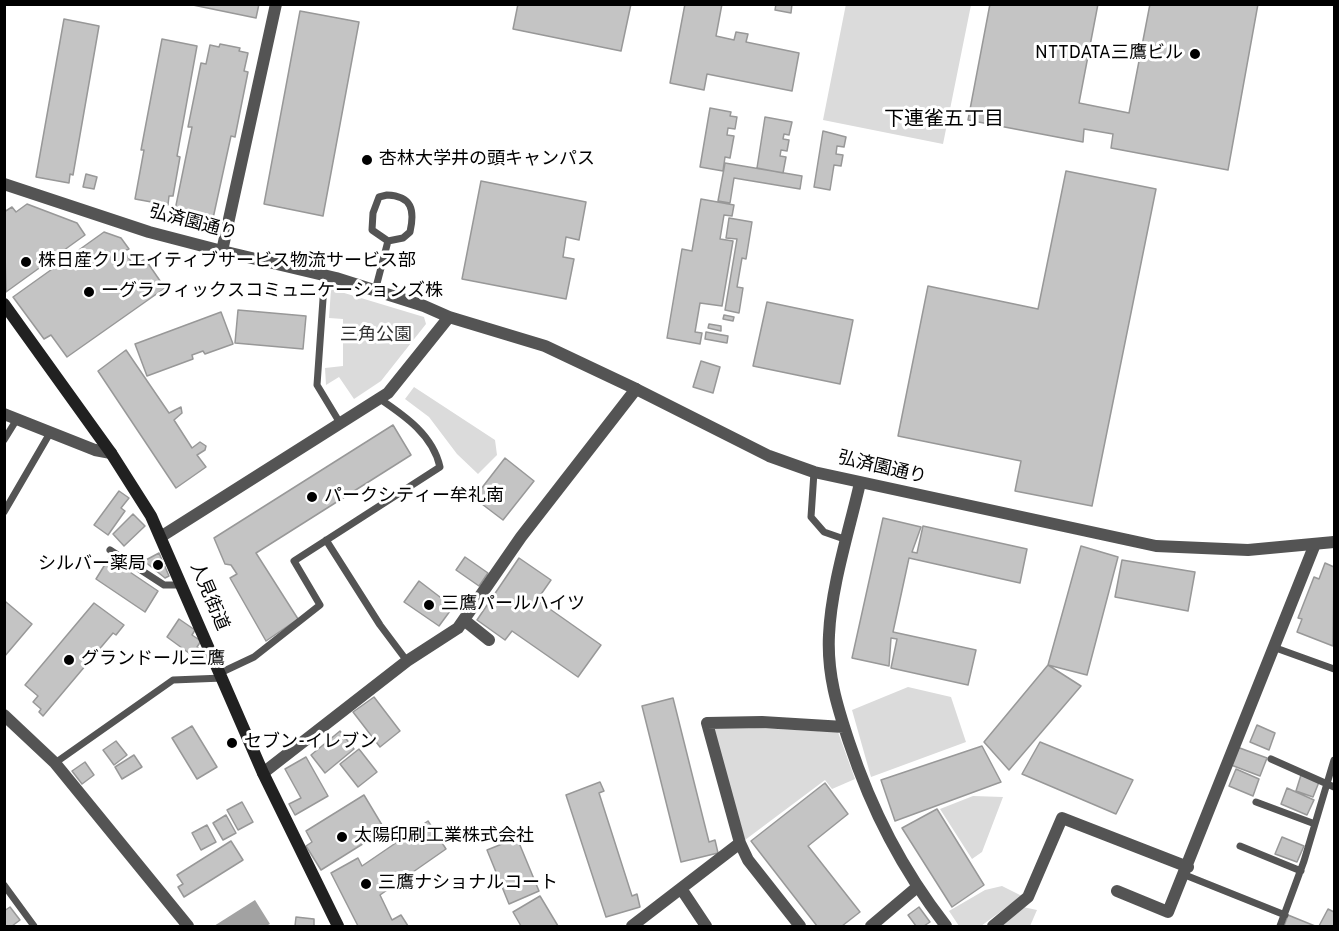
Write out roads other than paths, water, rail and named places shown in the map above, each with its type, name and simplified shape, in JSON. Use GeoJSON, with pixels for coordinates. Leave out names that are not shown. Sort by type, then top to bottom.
{"type":"FeatureCollection","features":[{"type":"Feature","properties":{"kind":"main road","name":"人見街道"},"geometry":{"type":"LineString","coordinates":[[4,304],[111,453],[162,537],[263,773],[338,927]]}},
{"type":"Feature","properties":{"kind":"street"},"geometry":{"type":"LineString","coordinates":[[222,251],[276,4]]}},
{"type":"Feature","properties":{"kind":"street","name":"弘済園通り"},"geometry":{"type":"LineString","coordinates":[[4,184],[149,232],[336,278],[448,317],[545,346],[769,456],[814,472],[1156,546],[1238,550],[1335,542]]}},
{"type":"Feature","properties":{"kind":"street"},"geometry":{"type":"LineString","coordinates":[[162,537],[388,393],[448,317]]}},
{"type":"Feature","properties":{"kind":"street"},"geometry":{"type":"LineString","coordinates":[[263,773],[407,661],[458,628],[521,537],[636,389]]}},
{"type":"Feature","properties":{"kind":"street"},"geometry":{"type":"LineString","coordinates":[[4,414],[95,450],[111,453]]}},
{"type":"Feature","properties":{"kind":"street"},"geometry":{"type":"LineString","coordinates":[[860,483],[829,632],[828,654],[834,699],[878,820],[916,888],[946,927]]}},
{"type":"Feature","properties":{"kind":"street"},"geometry":{"type":"LineString","coordinates":[[1118,891],[1168,912],[1315,544]]}},
{"type":"Feature","properties":{"kind":"street"},"geometry":{"type":"LineString","coordinates":[[464,620],[489,640]]}},
{"type":"Feature","properties":{"kind":"street"},"geometry":{"type":"LineString","coordinates":[[4,715],[55,763],[188,927]]}},
{"type":"Feature","properties":{"kind":"street"},"geometry":{"type":"LineString","coordinates":[[800,927],[748,860],[740,843],[707,723],[762,722],[844,727]]}},
{"type":"Feature","properties":{"kind":"street"},"geometry":{"type":"LineString","coordinates":[[993,927],[1028,897],[1062,818],[1186,871]]}},
{"type":"Feature","properties":{"kind":"street"},"geometry":{"type":"LineString","coordinates":[[632,927],[740,843]]}},
{"type":"Feature","properties":{"kind":"street"},"geometry":{"type":"LineString","coordinates":[[871,927],[916,888]]}},
{"type":"Feature","properties":{"kind":"street"},"geometry":{"type":"LineString","coordinates":[[682,890],[706,927]]}},
{"type":"Feature","properties":{"kind":"lane"},"geometry":{"type":"LineString","coordinates":[[395,196],[410,202],[412,220],[410,232],[403,238],[388,241],[372,230],[373,213],[379,197],[395,196]]}},
{"type":"Feature","properties":{"kind":"lane"},"geometry":{"type":"LineString","coordinates":[[375,291],[388,241]]}},
{"type":"Feature","properties":{"kind":"lane"},"geometry":{"type":"LineString","coordinates":[[324,285],[317,385],[340,423]]}},
{"type":"Feature","properties":{"kind":"lane"},"geometry":{"type":"LineString","coordinates":[[55,763],[173,680],[221,676],[254,657],[320,605],[294,561],[440,467],[438,459],[415,423],[380,399]]}},
{"type":"Feature","properties":{"kind":"lane"},"geometry":{"type":"LineString","coordinates":[[4,440],[17,419]]}},
{"type":"Feature","properties":{"kind":"lane"},"geometry":{"type":"LineString","coordinates":[[4,512],[50,433]]}},
{"type":"Feature","properties":{"kind":"lane"},"geometry":{"type":"LineString","coordinates":[[814,472],[811,517],[824,532],[847,540]]}},
{"type":"Feature","properties":{"kind":"lane"},"geometry":{"type":"LineString","coordinates":[[326,540],[380,625],[407,661]]}},
{"type":"Feature","properties":{"kind":"lane"},"geometry":{"type":"LineString","coordinates":[[110,550],[165,585],[183,585]]}},
{"type":"Feature","properties":{"kind":"lane"},"geometry":{"type":"LineString","coordinates":[[1273,647],[1335,669]]}},
{"type":"Feature","properties":{"kind":"lane"},"geometry":{"type":"LineString","coordinates":[[1271,759],[1331,785]]}},
{"type":"Feature","properties":{"kind":"lane"},"geometry":{"type":"LineString","coordinates":[[1280,927],[1301,871],[1315,824],[1331,785],[1335,760]]}},
{"type":"Feature","properties":{"kind":"lane"},"geometry":{"type":"LineString","coordinates":[[1256,802],[1315,824]]}},
{"type":"Feature","properties":{"kind":"lane"},"geometry":{"type":"LineString","coordinates":[[1240,846],[1301,871]]}},
{"type":"Feature","properties":{"kind":"lane"},"geometry":{"type":"LineString","coordinates":[[1186,871],[1285,915]]}},
{"type":"Feature","properties":{"kind":"lane"},"geometry":{"type":"LineString","coordinates":[[4,885],[34,927]]}},
{"type":"Feature","properties":{"kind":"place","name":"NTTDATA三鷹ビル"},"geometry":{"type":"Point","coordinates":[1195,54]}},
{"type":"Feature","properties":{"kind":"place","name":"杏林大学井の頭キャンパス"},"geometry":{"type":"Point","coordinates":[367,160]}},
{"type":"Feature","properties":{"kind":"place","name":"株日産クリエイティブサービス物流サービス部"},"geometry":{"type":"Point","coordinates":[26,262]}},
{"type":"Feature","properties":{"kind":"place","name":"ーグラフィックスコミュニケーションズ株"},"geometry":{"type":"Point","coordinates":[89,292]}},
{"type":"Feature","properties":{"kind":"place","name":"パークシティー牟礼南"},"geometry":{"type":"Point","coordinates":[312,497]}},
{"type":"Feature","properties":{"kind":"place","name":"シルバー薬局"},"geometry":{"type":"Point","coordinates":[158,565]}},
{"type":"Feature","properties":{"kind":"place","name":"三鷹パールハイツ"},"geometry":{"type":"Point","coordinates":[429,605]}},
{"type":"Feature","properties":{"kind":"place","name":"グランドール三鷹"},"geometry":{"type":"Point","coordinates":[69,660]}},
{"type":"Feature","properties":{"kind":"place","name":"セブン-イレブン"},"geometry":{"type":"Point","coordinates":[232,743]}},
{"type":"Feature","properties":{"kind":"place","name":"太陽印刷工業株式会社"},"geometry":{"type":"Point","coordinates":[342,837]}},
{"type":"Feature","properties":{"kind":"place","name":"三鷹ナショナルコート"},"geometry":{"type":"Point","coordinates":[366,884]}},
{"type":"Feature","properties":{"kind":"district","name":"下連雀五丁目"},"geometry":{"type":"Point","coordinates":[944,121]}},
{"type":"Feature","properties":{"kind":"park label","name":"三角公園"},"geometry":{"type":"Point","coordinates":[376,336]}}]}
